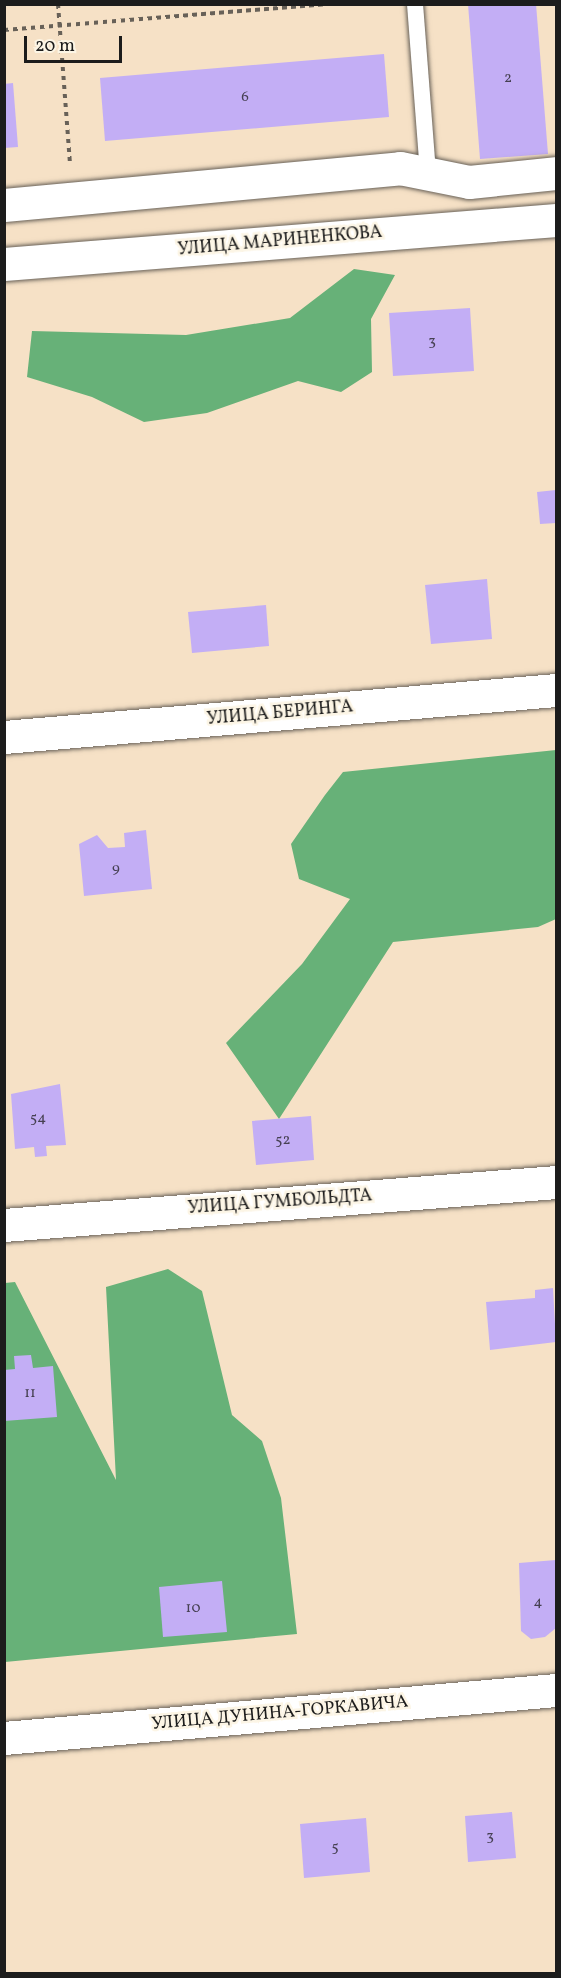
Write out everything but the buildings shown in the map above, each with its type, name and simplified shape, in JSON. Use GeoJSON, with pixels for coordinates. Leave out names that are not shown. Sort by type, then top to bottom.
{"type":"FeatureCollection","features":[{"type":"Feature","properties":{"kind":"street"},"geometry":{"type":"LineString","coordinates":[[4,205],[400,168],[469,182],[556,173]]}},
{"type":"Feature","properties":{"kind":"street","name":"УЛИЦА МАРИНЕНКОВА"},"geometry":{"type":"LineString","coordinates":[[4,264],[556,220]]}},
{"type":"Feature","properties":{"kind":"street","name":"УЛИЦА БЕРИНГА"},"geometry":{"type":"LineString","coordinates":[[4,737],[556,690]]}},
{"type":"Feature","properties":{"kind":"street","name":"УЛИЦА ГУМБОЛЬДТА"},"geometry":{"type":"LineString","coordinates":[[4,1225],[556,1182]]}},
{"type":"Feature","properties":{"kind":"street","name":"УЛИЦА ДУНИНА-ГОРКАВИЧА"},"geometry":{"type":"LineString","coordinates":[[4,1738],[556,1690]]}},
{"type":"Feature","properties":{"kind":"lane"},"geometry":{"type":"LineString","coordinates":[[415,4],[428,173]]}},
{"type":"Feature","properties":{"kind":"path"},"geometry":{"type":"LineString","coordinates":[[58,4],[73,199]]}},
{"type":"Feature","properties":{"kind":"path"},"geometry":{"type":"LineString","coordinates":[[4,30],[325,4]]}},
{"type":"Feature","properties":{"kind":"green space"},"geometry":{"type":"Polygon","coordinates":[[[354,269],[395,275],[371,319],[372,372],[341,392],[298,381],[207,413],[144,422],[92,397],[27,377],[32,331],[186,335],[290,318],[354,269]]]}},
{"type":"Feature","properties":{"kind":"green space"},"geometry":{"type":"Polygon","coordinates":[[[556,750],[556,919],[538,927],[393,942],[279,1119],[226,1043],[302,964],[350,899],[299,879],[291,844],[325,795],[343,772],[556,750]]]}},
{"type":"Feature","properties":{"kind":"green space"},"geometry":{"type":"Polygon","coordinates":[[[168,1269],[202,1291],[232,1415],[262,1441],[281,1498],[297,1634],[5,1662],[5,1283],[15,1282],[116,1480],[106,1287],[168,1269]]]}}]}
